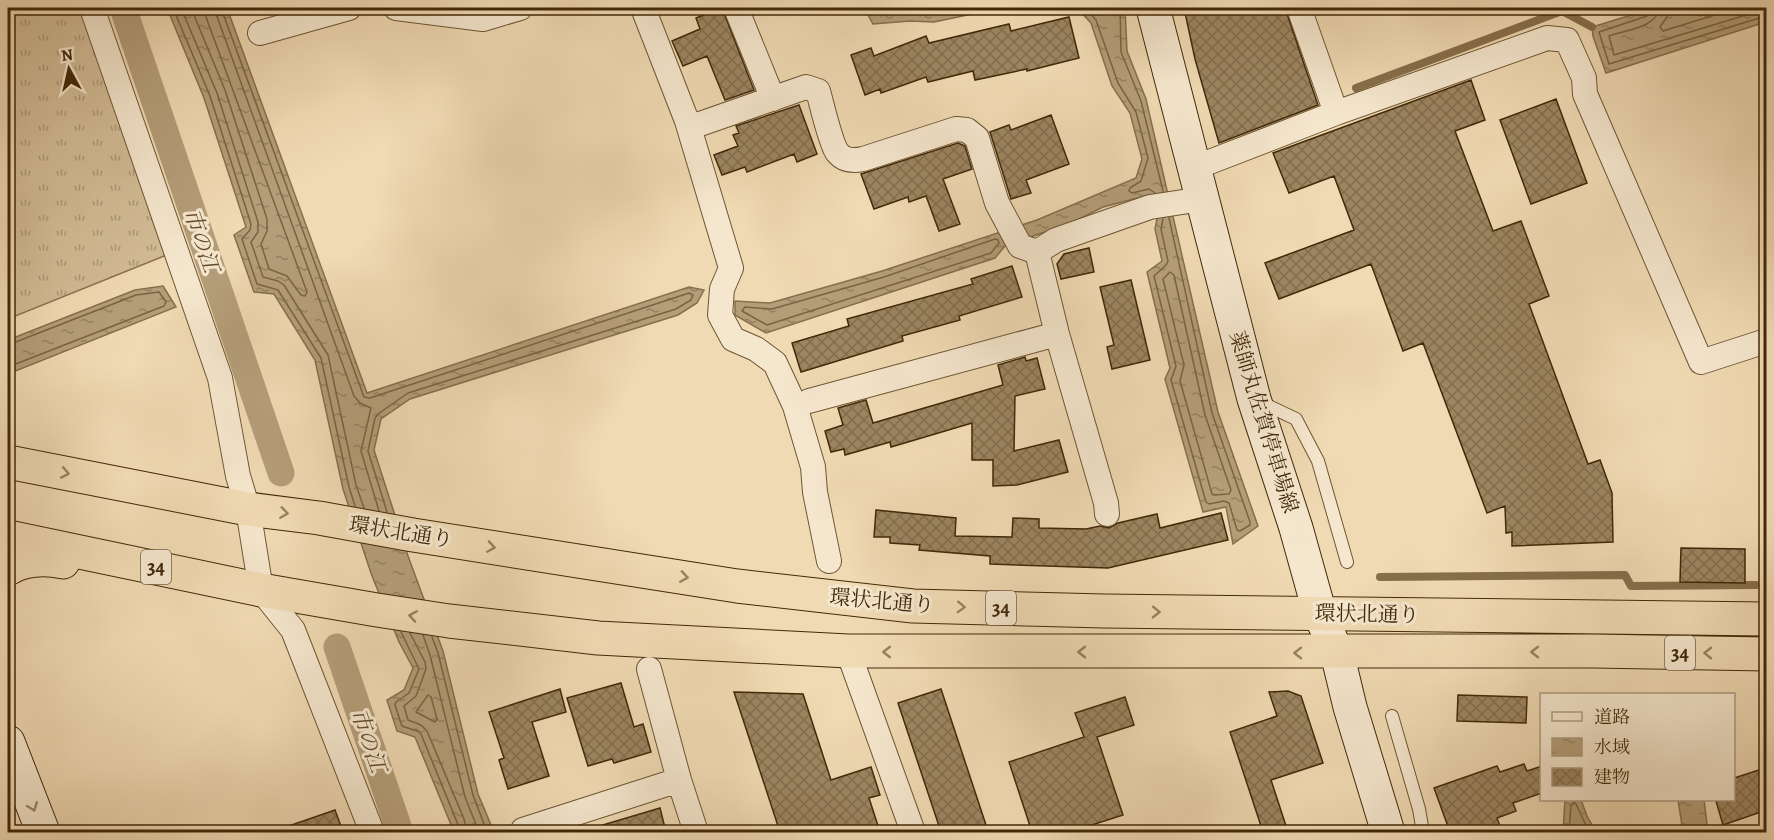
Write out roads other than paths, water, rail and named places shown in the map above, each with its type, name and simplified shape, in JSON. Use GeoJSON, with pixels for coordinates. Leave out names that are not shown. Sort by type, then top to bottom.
{"type":"FeatureCollection","features":[{"type":"Feature","properties":{"kind":"highway","name":"環状北通り"},"geometry":{"type":"LineString","coordinates":[[8,462],[248,509],[737,586],[913,606],[1320,614],[1767,619]]}},
{"type":"Feature","properties":{"kind":"highway","name":"環状北通り"},"geometry":{"type":"LineString","coordinates":[[8,537],[261,590],[377,610],[449,621],[597,638],[849,651],[1336,653],[1593,651],[1767,654]]}},
{"type":"Feature","properties":{"kind":"highway"},"geometry":{"type":"LineString","coordinates":[[8,569],[17,563],[50,560],[226,598],[261,590]]}},
{"type":"Feature","properties":{"kind":"main road","name":"薬師丸佐賀停車場線"},"geometry":{"type":"LineString","coordinates":[[1153,8],[1194,168],[1189,201],[1296,528],[1320,614],[1336,653],[1388,832]]}},
{"type":"Feature","properties":{"kind":"main road"},"geometry":{"type":"LineString","coordinates":[[8,742],[43,832]]}},
{"type":"Feature","properties":{"kind":"street"},"geometry":{"type":"LineString","coordinates":[[92,8],[220,378],[238,476],[248,509],[261,590],[293,630],[372,832]]}},
{"type":"Feature","properties":{"kind":"street"},"geometry":{"type":"LineString","coordinates":[[260,33],[349,8]]}},
{"type":"Feature","properties":{"kind":"street"},"geometry":{"type":"LineString","coordinates":[[396,8],[483,19],[520,8]]}},
{"type":"Feature","properties":{"kind":"street"},"geometry":{"type":"LineString","coordinates":[[644,8],[654,31],[670,82],[687,121],[731,268],[722,289],[720,315],[733,339],[756,349],[775,363],[795,406],[813,467],[815,492],[829,561]]}},
{"type":"Feature","properties":{"kind":"street"},"geometry":{"type":"LineString","coordinates":[[735,8],[773,99]]}},
{"type":"Feature","properties":{"kind":"street"},"geometry":{"type":"LineString","coordinates":[[1299,8],[1336,113]]}},
{"type":"Feature","properties":{"kind":"street"},"geometry":{"type":"LineString","coordinates":[[1194,168],[1336,113],[1546,38],[1567,40],[1584,78],[1585,94],[1701,362],[1767,341]]}},
{"type":"Feature","properties":{"kind":"street"},"geometry":{"type":"LineString","coordinates":[[687,121],[697,125],[806,87],[818,91],[837,152],[846,159],[853,161],[956,129],[967,130],[977,138],[997,203],[1007,222],[1029,249],[1057,334],[1106,503],[1107,514]]}},
{"type":"Feature","properties":{"kind":"street"},"geometry":{"type":"LineString","coordinates":[[1029,249],[1150,207],[1189,201]]}},
{"type":"Feature","properties":{"kind":"street"},"geometry":{"type":"LineString","coordinates":[[809,400],[1057,334]]}},
{"type":"Feature","properties":{"kind":"street"},"geometry":{"type":"LineString","coordinates":[[849,651],[913,832]]}},
{"type":"Feature","properties":{"kind":"street"},"geometry":{"type":"LineString","coordinates":[[649,669],[679,780],[696,832]]}},
{"type":"Feature","properties":{"kind":"street"},"geometry":{"type":"LineString","coordinates":[[523,830],[679,780]]}},
{"type":"Feature","properties":{"kind":"lane"},"geometry":{"type":"LineString","coordinates":[[1254,399],[1296,419],[1318,461],[1347,562]]}},
{"type":"Feature","properties":{"kind":"lane"},"geometry":{"type":"LineString","coordinates":[[1392,716],[1419,809],[1422,832]]}},
{"type":"Feature","properties":{"kind":"water"},"geometry":{"type":"Polygon","coordinates":[[[167,8],[227,8],[367,393],[689,287],[704,290],[697,303],[678,315],[410,399],[381,419],[374,450],[408,556],[443,651],[478,794],[494,832],[454,832],[415,737],[397,731],[387,700],[404,690],[413,668],[399,642],[372,576],[343,489],[315,360],[274,294],[254,292],[234,235],[246,227],[204,98],[167,8]]]}},
{"type":"Feature","properties":{"kind":"water"},"geometry":{"type":"Polygon","coordinates":[[[864,8],[907,8],[923,14],[938,8],[1001,8],[934,22],[873,24],[864,8]]]}},
{"type":"Feature","properties":{"kind":"water"},"geometry":{"type":"Polygon","coordinates":[[[1077,8],[1125,8],[1127,51],[1146,99],[1218,412],[1258,526],[1233,544],[1226,507],[1203,512],[1165,379],[1170,368],[1147,272],[1162,261],[1155,229],[1157,219],[1149,195],[1103,207],[1073,222],[1005,246],[995,258],[766,333],[735,315],[735,301],[770,303],[882,271],[1037,220],[1136,178],[1142,159],[1130,113],[1112,86],[1091,23],[1077,8]]]}},
{"type":"Feature","properties":{"kind":"water"},"geometry":{"type":"Polygon","coordinates":[[[1654,8],[1766,8],[1766,22],[1606,73],[1592,27],[1654,8]]]}},
{"type":"Feature","properties":{"kind":"water"},"geometry":{"type":"Polygon","coordinates":[[[163,286],[176,307],[8,374],[8,340],[135,290],[163,286]]]}},
{"type":"Feature","properties":{"kind":"water"},"geometry":{"type":"Polygon","coordinates":[[[1565,801],[1581,801],[1596,832],[1563,832],[1565,801]]]}},
{"type":"Feature","properties":{"kind":"water"},"geometry":{"type":"Polygon","coordinates":[[[1678,801],[1704,801],[1708,832],[1683,832],[1678,801]]]}},
{"type":"Feature","properties":{"kind":"waterway","name":"市の江"},"geometry":{"type":"LineString","coordinates":[[123,8],[281,473]]}},
{"type":"Feature","properties":{"kind":"waterway"},"geometry":{"type":"LineString","coordinates":[[1356,88],[1562,11],[1592,27]]}},
{"type":"Feature","properties":{"kind":"waterway"},"geometry":{"type":"LineString","coordinates":[[1380,577],[1625,575],[1631,586],[1756,585]]}},
{"type":"Feature","properties":{"kind":"waterway","name":"市の江"},"geometry":{"type":"LineString","coordinates":[[337,647],[400,832]]}}]}
